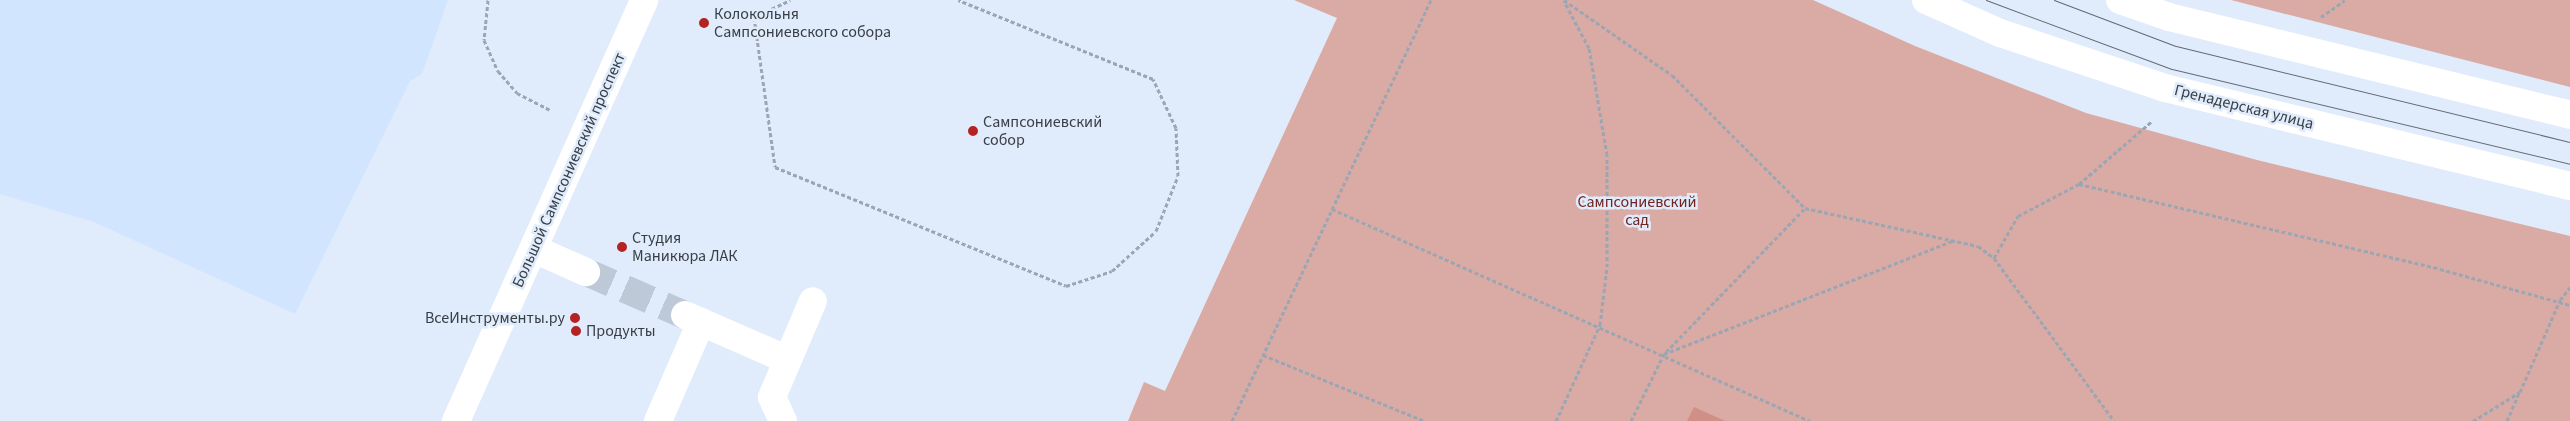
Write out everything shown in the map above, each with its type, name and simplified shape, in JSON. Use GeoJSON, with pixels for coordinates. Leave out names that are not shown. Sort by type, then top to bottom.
{"type":"FeatureCollection","features":[{"type":"Feature","properties":{"kind":"street","name":"Большой Сампсониевский проспект"},"geometry":{"type":"LineString","coordinates":[[456,421],[644,0]]}},
{"type":"Feature","properties":{"kind":"street","name":"Гренадерская улица"},"geometry":{"type":"LineString","coordinates":[[1926,0],[2000,32],[2165,88],[2570,186]]}},
{"type":"Feature","properties":{"kind":"street"},"geometry":{"type":"LineString","coordinates":[[2120,0],[2169,17],[2570,115]]}},
{"type":"Feature","properties":{"kind":"street"},"geometry":{"type":"LineString","coordinates":[[534,249],[586,272]]}},
{"type":"Feature","properties":{"kind":"street"},"geometry":{"type":"LineString","coordinates":[[783,421],[772,397],[813,301]]}},
{"type":"Feature","properties":{"kind":"street"},"geometry":{"type":"LineString","coordinates":[[658,421],[693,318],[788,360]]}},
{"type":"Feature","properties":{"kind":"path"},"geometry":{"type":"LineString","coordinates":[[488,0],[484,40],[498,71],[517,93],[550,110]]}},
{"type":"Feature","properties":{"kind":"path"},"geometry":{"type":"LineString","coordinates":[[739,11],[754,17],[790,0]]}},
{"type":"Feature","properties":{"kind":"path"},"geometry":{"type":"LineString","coordinates":[[754,17],[775,167],[1066,286],[1112,271],[1156,231],[1178,176],[1176,128],[1153,79],[958,0]]}},
{"type":"Feature","properties":{"kind":"path"},"geometry":{"type":"LineString","coordinates":[[1232,421],[1431,0]]}},
{"type":"Feature","properties":{"kind":"path"},"geometry":{"type":"LineString","coordinates":[[1564,0],[1672,75],[1805,208],[1978,246],[1994,258],[2114,421]]}},
{"type":"Feature","properties":{"kind":"path"},"geometry":{"type":"LineString","coordinates":[[1556,421],[1600,325],[1607,267],[1607,154],[1589,48],[1564,0]]}},
{"type":"Feature","properties":{"kind":"path"},"geometry":{"type":"LineString","coordinates":[[1994,258],[2018,216],[2078,184],[2154,119]]}},
{"type":"Feature","properties":{"kind":"path"},"geometry":{"type":"LineString","coordinates":[[2078,184],[2560,300],[2570,305]]}},
{"type":"Feature","properties":{"kind":"path"},"geometry":{"type":"LineString","coordinates":[[1631,421],[1664,354],[1805,208]]}},
{"type":"Feature","properties":{"kind":"path"},"geometry":{"type":"LineString","coordinates":[[1332,210],[1600,325],[1810,421]]}},
{"type":"Feature","properties":{"kind":"path"},"geometry":{"type":"LineString","coordinates":[[1664,354],[1953,241]]}},
{"type":"Feature","properties":{"kind":"path"},"geometry":{"type":"LineString","coordinates":[[2507,421],[2560,300],[2570,287]]}},
{"type":"Feature","properties":{"kind":"path"},"geometry":{"type":"LineString","coordinates":[[1263,355],[1425,421]]}},
{"type":"Feature","properties":{"kind":"path"},"geometry":{"type":"LineString","coordinates":[[2473,421],[2520,392]]}},
{"type":"Feature","properties":{"kind":"shaded area"},"geometry":{"type":"Polygon","coordinates":[[[0,0],[448,0],[422,74],[410,81],[295,314],[94,222],[0,194],[0,0]]]}},
{"type":"Feature","properties":{"kind":"shaded area"},"geometry":{"type":"Polygon","coordinates":[[[1694,407],[1725,421],[1687,421],[1694,407]]]}},
{"type":"Feature","properties":{"kind":"green space","name":"Сампсониевский сад"},"geometry":{"type":"Polygon","coordinates":[[[1294,0],[1813,0],[1915,46],[2086,113],[2257,160],[2570,236],[2570,421],[1128,421],[1144,382],[1165,391],[1337,18],[1294,0]]]}},
{"type":"Feature","properties":{"kind":"green space"},"geometry":{"type":"Polygon","coordinates":[[[2231,0],[2570,0],[2570,87],[2231,0]]]}},
{"type":"Feature","properties":{"kind":"tunnel"},"geometry":{"type":"LineString","coordinates":[[586,272],[685,315]]}},
{"type":"Feature","properties":{"kind":"tram line"},"geometry":{"type":"LineString","coordinates":[[1986,0],[2172,69],[2570,164]]}},
{"type":"Feature","properties":{"kind":"tram line"},"geometry":{"type":"LineString","coordinates":[[2054,0],[2176,46],[2570,142]]}},
{"type":"Feature","properties":{"kind":"place","name":"Колокольня Сампсониевского собора"},"geometry":{"type":"Point","coordinates":[704,23]}},
{"type":"Feature","properties":{"kind":"place","name":"Сампсониевский собор"},"geometry":{"type":"Point","coordinates":[973,131]}},
{"type":"Feature","properties":{"kind":"place","name":"Студия Маникюра ЛАК"},"geometry":{"type":"Point","coordinates":[622,247]}},
{"type":"Feature","properties":{"kind":"place","name":"ВсеИнструменты.ру"},"geometry":{"type":"Point","coordinates":[575,318]}},
{"type":"Feature","properties":{"kind":"place","name":"Продукты"},"geometry":{"type":"Point","coordinates":[576,331]}}]}
